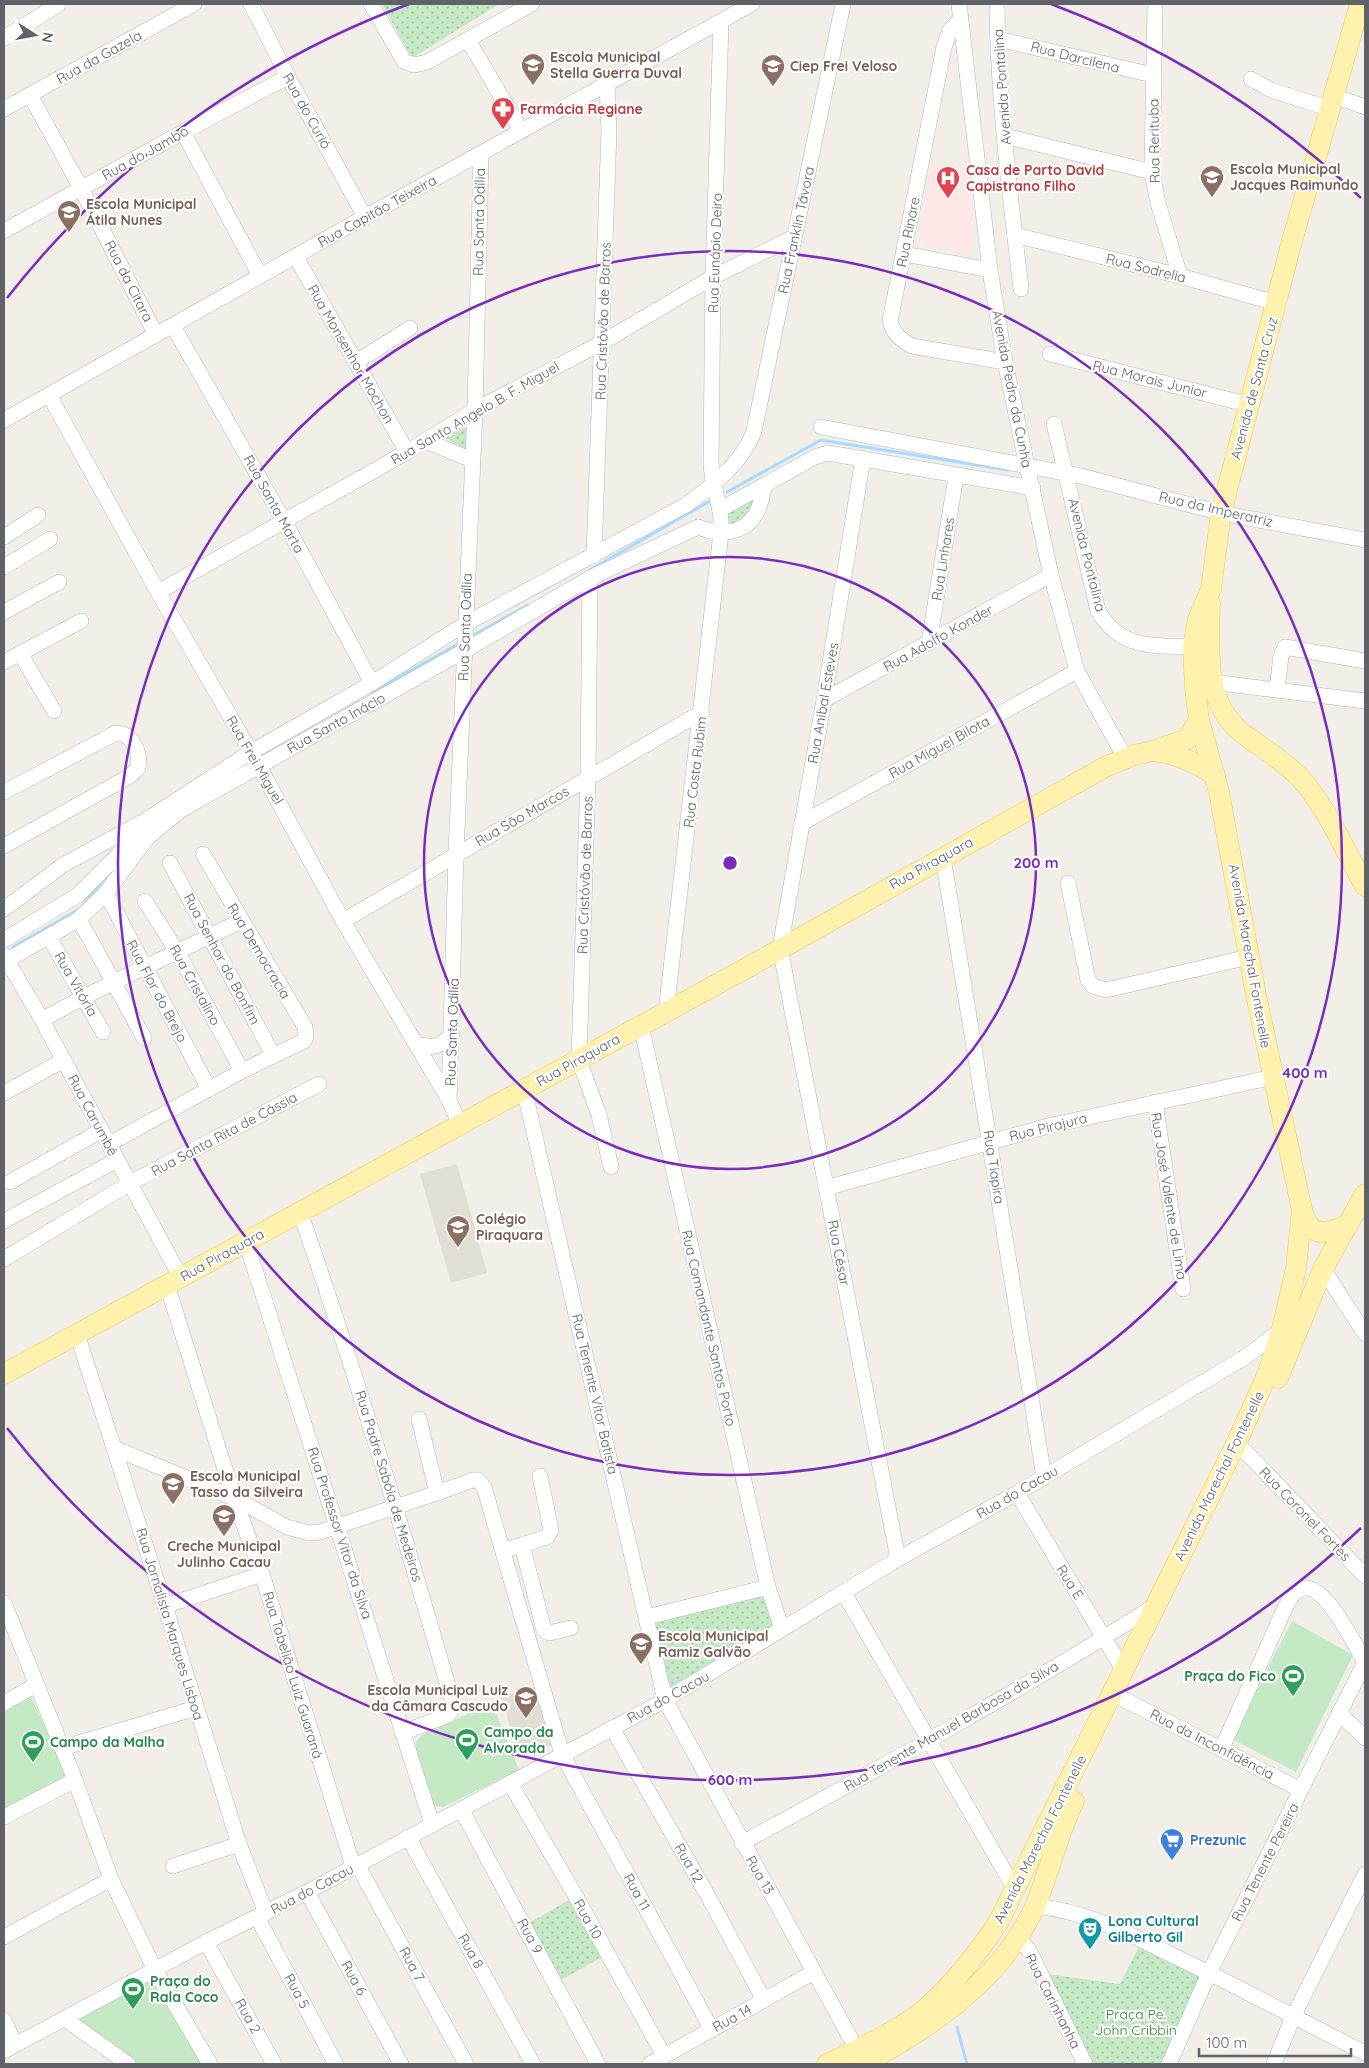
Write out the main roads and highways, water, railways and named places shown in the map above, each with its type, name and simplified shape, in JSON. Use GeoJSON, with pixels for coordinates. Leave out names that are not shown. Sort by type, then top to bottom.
{"type":"FeatureCollection","features":[{"type":"Feature","properties":{"kind":"main road","name":"Avenida de Santa Cruz"},"geometry":{"type":"LineString","coordinates":[[1215,775],[1199,716],[1207,689],[1193,647],[1198,619],[1211,589],[1221,513],[1276,303],[1360,4]]}},
{"type":"Feature","properties":{"kind":"main road"},"geometry":{"type":"LineString","coordinates":[[1211,589],[1207,689],[1239,730],[1293,770],[1315,796],[1365,886]]}},
{"type":"Feature","properties":{"kind":"main road","name":"Rua Piraquara"},"geometry":{"type":"LineString","coordinates":[[4,1374],[641,1026],[1104,767],[1125,758],[1153,752],[1187,739],[1199,716]]}},
{"type":"Feature","properties":{"kind":"main road","name":"Rua Piraquara"},"geometry":{"type":"LineString","coordinates":[[1153,752],[1172,754],[1194,763],[1215,775]]}},
{"type":"Feature","properties":{"kind":"main road","name":"Avenida Marechal Fontenelle"},"geometry":{"type":"LineString","coordinates":[[860,2057],[880,2039],[924,2010],[973,1959],[998,1923],[1016,1891],[1158,1604],[1267,1375],[1282,1329],[1297,1258],[1302,1210],[1248,957],[1231,848],[1215,775]]}},
{"type":"Feature","properties":{"kind":"main road","name":"Avenida Marechal Fontenelle"},"geometry":{"type":"LineString","coordinates":[[827,2064],[860,2057],[910,2037],[946,2011],[987,1976],[1018,1939],[1035,1906],[1066,1817],[1245,1451],[1272,1393],[1323,1269],[1365,1194]]}},
{"type":"Feature","properties":{"kind":"main road"},"geometry":{"type":"LineString","coordinates":[[1302,1210],[1305,1221],[1316,1232],[1327,1233],[1347,1226]]}},
{"type":"Feature","properties":{"kind":"main road"},"geometry":{"type":"LineString","coordinates":[[1297,1258],[1302,1255],[1314,1256],[1318,1259],[1323,1269]]}},
{"type":"Feature","properties":{"kind":"main road"},"geometry":{"type":"LineString","coordinates":[[973,1959],[998,1936],[1010,1935],[1018,1939]]}},
{"type":"Feature","properties":{"kind":"waterway"},"geometry":{"type":"LineString","coordinates":[[727,492],[821,440],[1008,470]]}},
{"type":"Feature","properties":{"kind":"waterway"},"geometry":{"type":"LineString","coordinates":[[588,571],[710,501]]}},
{"type":"Feature","properties":{"kind":"waterway"},"geometry":{"type":"LineString","coordinates":[[470,637],[528,605]]}},
{"type":"Feature","properties":{"kind":"waterway"},"geometry":{"type":"LineString","coordinates":[[372,692],[460,643]]}},
{"type":"Feature","properties":{"kind":"waterway"},"geometry":{"type":"LineString","coordinates":[[13,947],[81,908],[105,878]]}},
{"type":"Feature","properties":{"kind":"waterway"},"geometry":{"type":"LineString","coordinates":[[957,2027],[967,2064]]}},
{"type":"Feature","properties":{"kind":"place","name":"Escola Municipal Stella Guerra Duval"},"geometry":{"type":"Point","coordinates":[533,86]}},
{"type":"Feature","properties":{"kind":"place","name":"Ciep Frei Veloso"},"geometry":{"type":"Point","coordinates":[773,87]}},
{"type":"Feature","properties":{"kind":"place","name":"Farmácia Regiane"},"geometry":{"type":"Point","coordinates":[503,130]}},
{"type":"Feature","properties":{"kind":"place","name":"Escola Municipal Jacques Raimundo"},"geometry":{"type":"Point","coordinates":[1212,198]}},
{"type":"Feature","properties":{"kind":"place","name":"Casa de Parto David Capistrano Filho"},"geometry":{"type":"Point","coordinates":[948,199]}},
{"type":"Feature","properties":{"kind":"place","name":"Escola Municipal Átila Nunes"},"geometry":{"type":"Point","coordinates":[69,233]}},
{"type":"Feature","properties":{"kind":"place","name":"Colégio Piraquara"},"geometry":{"type":"Point","coordinates":[458,1248]}},
{"type":"Feature","properties":{"kind":"place","name":"Escola Municipal Tasso da Silveira"},"geometry":{"type":"Point","coordinates":[173,1505]}},
{"type":"Feature","properties":{"kind":"place","name":"Creche Municipal Julinho Cacau"},"geometry":{"type":"Point","coordinates":[224,1537]}},
{"type":"Feature","properties":{"kind":"place","name":"Escola Municipal Ramiz Galvão"},"geometry":{"type":"Point","coordinates":[641,1665]}},
{"type":"Feature","properties":{"kind":"place","name":"Praça do Fico"},"geometry":{"type":"Point","coordinates":[1293,1697]}},
{"type":"Feature","properties":{"kind":"place","name":"Escola Municipal Luiz da Câmara Cascudo"},"geometry":{"type":"Point","coordinates":[526,1719]}},
{"type":"Feature","properties":{"kind":"place","name":"Campo da Alvorada"},"geometry":{"type":"Point","coordinates":[467,1761]}},
{"type":"Feature","properties":{"kind":"place","name":"Campo da Malha"},"geometry":{"type":"Point","coordinates":[33,1763]}},
{"type":"Feature","properties":{"kind":"place","name":"Prezunic"},"geometry":{"type":"Point","coordinates":[1172,1861]}},
{"type":"Feature","properties":{"kind":"place","name":"Lona Cultural Gilberto Gil"},"geometry":{"type":"Point","coordinates":[1090,1950]}},
{"type":"Feature","properties":{"kind":"place","name":"Praça do Rala Coco"},"geometry":{"type":"Point","coordinates":[133,2010]}},
{"type":"Feature","properties":{"kind":"park label","name":"Praça Pe. John Cribbin"},"geometry":{"type":"Point","coordinates":[1136,2022]}}]}
